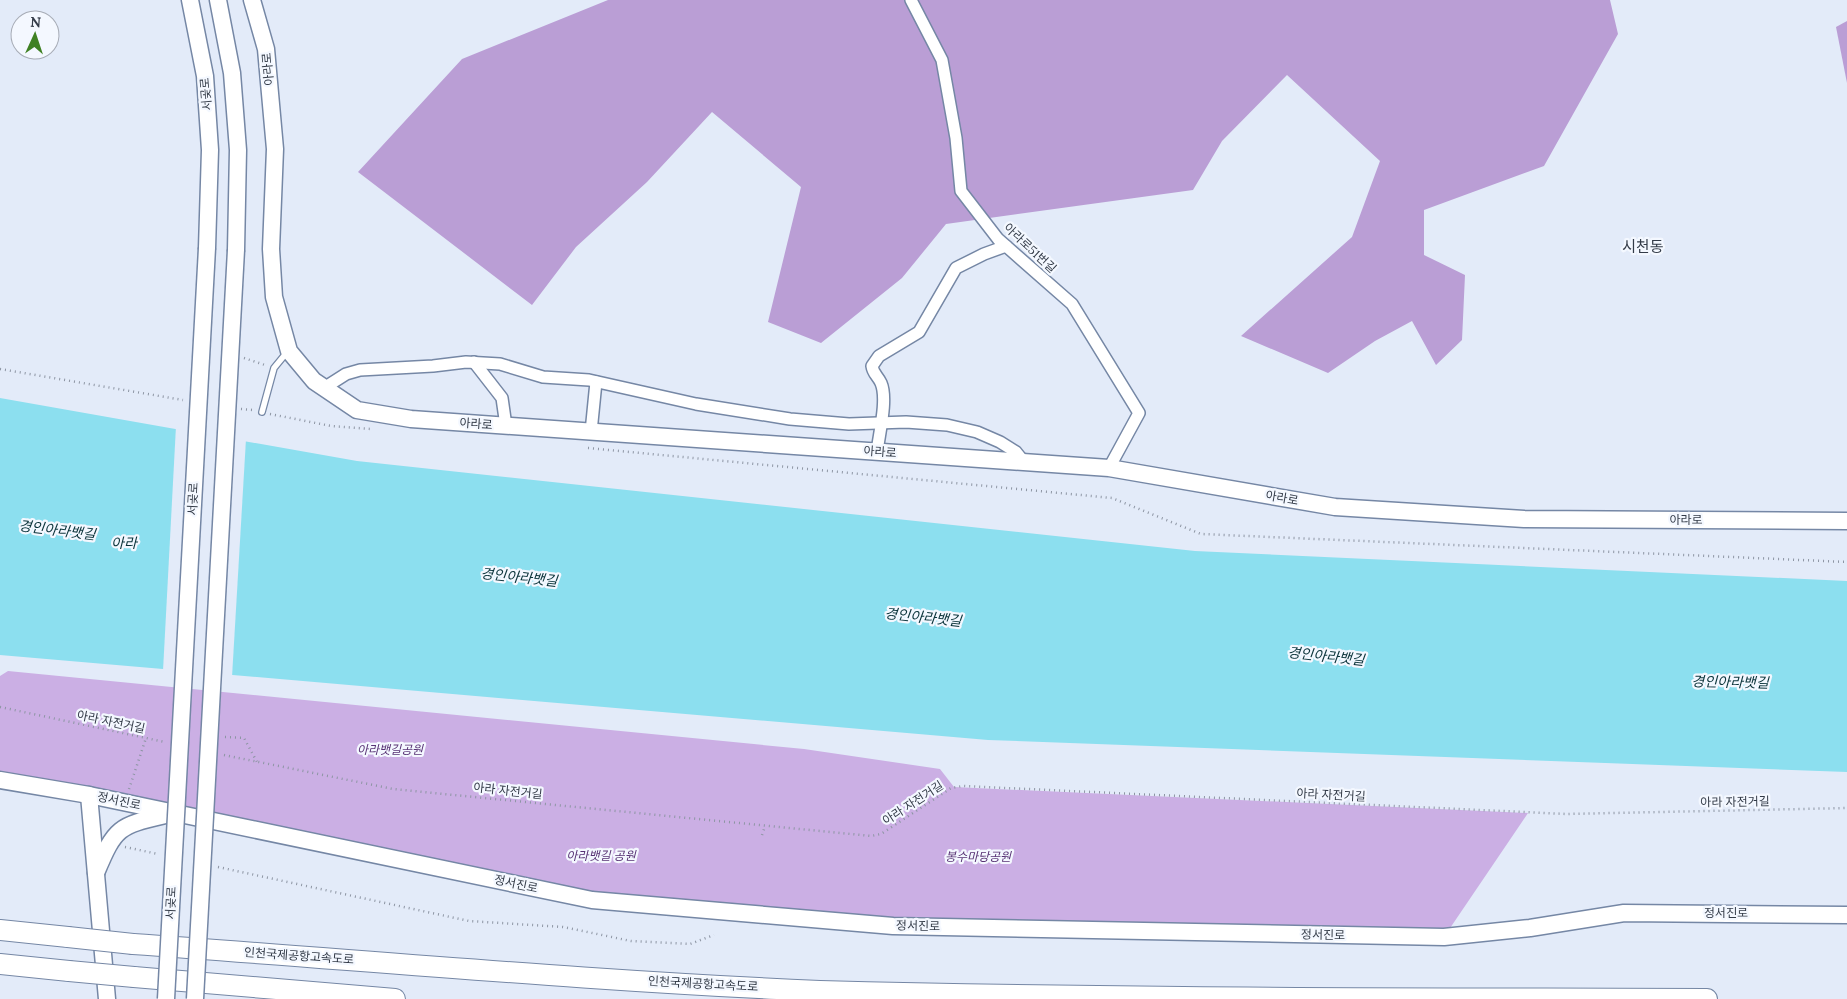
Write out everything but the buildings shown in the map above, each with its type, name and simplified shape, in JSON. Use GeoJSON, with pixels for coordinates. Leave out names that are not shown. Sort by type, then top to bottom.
{"type":"FeatureCollection","features":[{"type":"Feature","properties":{"kind":"highway","name":"인천국제공항고속도로"},"geometry":{"type":"LineString","coordinates":[[0,930],[133,944],[529,974],[818,991],[1003,996],[1707,999]]}},
{"type":"Feature","properties":{"kind":"highway"},"geometry":{"type":"LineString","coordinates":[[0,964],[395,999]]}},
{"type":"Feature","properties":{"kind":"main road","name":"서곶로"},"geometry":{"type":"LineString","coordinates":[[166,999],[207,248],[210,150],[205,86],[190,0]]}},
{"type":"Feature","properties":{"kind":"main road"},"geometry":{"type":"LineString","coordinates":[[195,999],[236,250],[238,150],[232,73],[218,0]]}},
{"type":"Feature","properties":{"kind":"main road","name":"아라로"},"geometry":{"type":"LineString","coordinates":[[252,0],[266,49],[275,149],[271,249],[274,297],[289,351],[314,381],[356,410],[411,420],[1109,468],[1335,508],[1524,520],[1847,521]]}},
{"type":"Feature","properties":{"kind":"main road","name":"정서진로"},"geometry":{"type":"LineString","coordinates":[[0,780],[124,802],[592,900],[893,926],[1444,937],[1530,928],[1624,913],[1847,915]]}},
{"type":"Feature","properties":{"kind":"main road"},"geometry":{"type":"LineString","coordinates":[[89,795],[107,999]]}},
{"type":"Feature","properties":{"kind":"main road"},"geometry":{"type":"LineString","coordinates":[[95,875],[109,843],[121,829],[131,823],[174,813]]}},
{"type":"Feature","properties":{"kind":"street","name":"아라로51번길"},"geometry":{"type":"LineString","coordinates":[[911,0],[942,60],[956,138],[962,191],[998,239],[1072,304],[1139,413],[1109,468]]}},
{"type":"Feature","properties":{"kind":"street"},"geometry":{"type":"LineString","coordinates":[[876,452],[884,398],[881,383],[873,374],[872,366],[879,356],[919,332],[956,268],[984,254],[1006,246]]}},
{"type":"Feature","properties":{"kind":"street"},"geometry":{"type":"LineString","coordinates":[[324,388],[346,374],[360,370],[474,362],[500,364],[544,377],[596,382],[696,404],[790,419],[849,424],[906,422],[939,424],[977,432],[1016,452],[1024,462]]}},
{"type":"Feature","properties":{"kind":"street"},"geometry":{"type":"LineString","coordinates":[[474,362],[502,398],[506,426]]}},
{"type":"Feature","properties":{"kind":"street"},"geometry":{"type":"LineString","coordinates":[[591,432],[596,382]]}},
{"type":"Feature","properties":{"kind":"lane"},"geometry":{"type":"LineString","coordinates":[[262,412],[274,368],[289,351]]}},
{"type":"Feature","properties":{"kind":"path"},"geometry":{"type":"LineString","coordinates":[[0,369],[186,400]]}},
{"type":"Feature","properties":{"kind":"path"},"geometry":{"type":"LineString","coordinates":[[234,407],[331,426],[378,430]]}},
{"type":"Feature","properties":{"kind":"path"},"geometry":{"type":"LineString","coordinates":[[580,447],[1112,498],[1202,534],[1847,562]]}},
{"type":"Feature","properties":{"kind":"path","name":"아라 자전거길"},"geometry":{"type":"LineString","coordinates":[[0,707],[172,744]]}},
{"type":"Feature","properties":{"kind":"path"},"geometry":{"type":"LineString","coordinates":[[224,737],[244,738],[256,762]]}},
{"type":"Feature","properties":{"kind":"path"},"geometry":{"type":"LineString","coordinates":[[124,802],[146,738]]}},
{"type":"Feature","properties":{"kind":"path","name":"아라 자전거길"},"geometry":{"type":"LineString","coordinates":[[216,753],[393,789],[876,836],[951,788],[963,786],[1567,814],[1847,808]]}},
{"type":"Feature","properties":{"kind":"path"},"geometry":{"type":"LineString","coordinates":[[762,835],[765,826]]}},
{"type":"Feature","properties":{"kind":"path"},"geometry":{"type":"LineString","coordinates":[[109,843],[159,854]]}},
{"type":"Feature","properties":{"kind":"path"},"geometry":{"type":"LineString","coordinates":[[218,867],[469,921],[563,927],[631,941],[690,944],[714,935]]}},
{"type":"Feature","properties":{"kind":"green space"},"geometry":{"type":"Polygon","coordinates":[[[8,671],[804,749],[940,769],[954,787],[1528,813],[1444,937],[893,926],[592,900],[0,779],[0,676],[8,671]]]}},
{"type":"Feature","properties":{"kind":"shaded area"},"geometry":{"type":"Polygon","coordinates":[[[608,0],[1610,0],[1618,34],[1544,166],[1424,210],[1424,255],[1465,275],[1462,340],[1436,365],[1412,321],[1375,341],[1328,373],[1241,336],[1352,237],[1380,161],[1287,75],[1222,141],[1193,190],[946,224],[902,278],[821,343],[768,322],[801,187],[712,112],[647,182],[576,247],[532,305],[358,172],[462,59],[608,0]]]}},
{"type":"Feature","properties":{"kind":"shaded area"},"geometry":{"type":"Polygon","coordinates":[[[1847,21],[1847,83],[1836,27],[1847,21]]]}},
{"type":"Feature","properties":{"kind":"water","name":"아라"},"geometry":{"type":"Polygon","coordinates":[[[0,398],[357,461],[1195,551],[1847,581],[1847,772],[988,740],[0,655],[0,398]]]}},
{"type":"Feature","properties":{"kind":"pier"},"geometry":{"type":"Polygon","coordinates":[[[176,426],[246,439],[232,677],[163,671],[176,426]]]}},
{"type":"Feature","properties":{"kind":"district","name":"시천동"},"geometry":{"type":"Point","coordinates":[1643,247]}},
{"type":"Feature","properties":{"kind":"water label","name":"경인아라뱃길"},"geometry":{"type":"Point","coordinates":[57,530]}},
{"type":"Feature","properties":{"kind":"water label","name":"경인아라뱃길"},"geometry":{"type":"Point","coordinates":[519,577]}},
{"type":"Feature","properties":{"kind":"water label","name":"경인아라뱃길"},"geometry":{"type":"Point","coordinates":[923,617]}},
{"type":"Feature","properties":{"kind":"water label","name":"경인아라뱃길"},"geometry":{"type":"Point","coordinates":[1326,656]}},
{"type":"Feature","properties":{"kind":"water label","name":"경인아라뱃길"},"geometry":{"type":"Point","coordinates":[1730,682]}},
{"type":"Feature","properties":{"kind":"park label","name":"아라뱃길공원"},"geometry":{"type":"Point","coordinates":[390,750]}},
{"type":"Feature","properties":{"kind":"park label","name":"아라뱃길 공원"},"geometry":{"type":"Point","coordinates":[601,856]}},
{"type":"Feature","properties":{"kind":"park label","name":"봉수마당공원"},"geometry":{"type":"Point","coordinates":[978,857]}}]}
